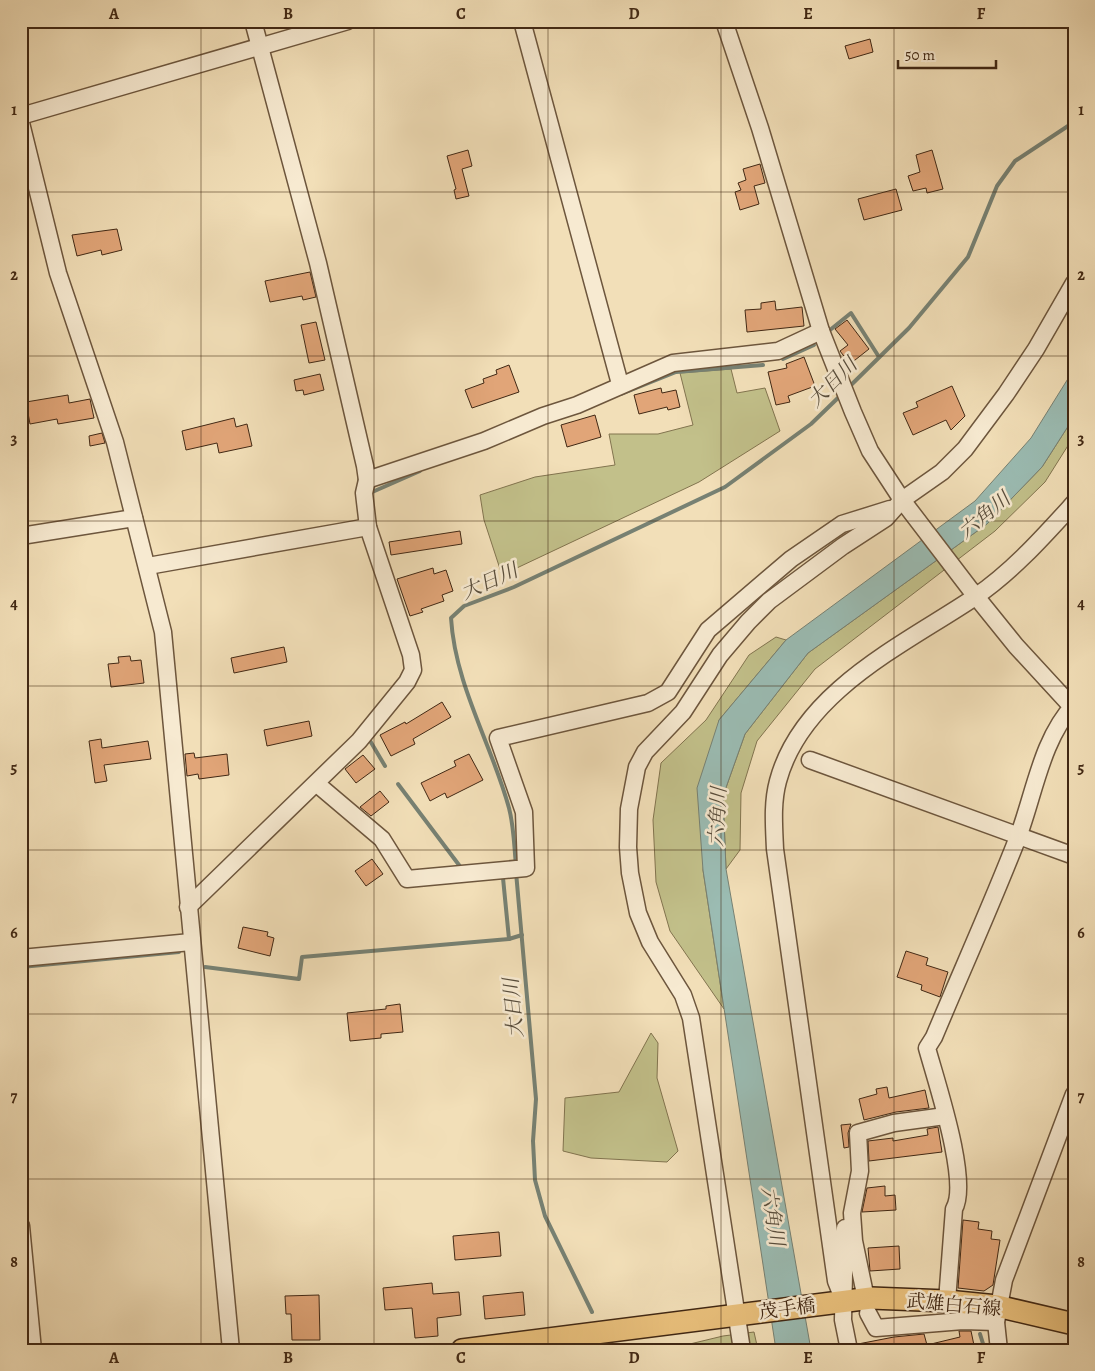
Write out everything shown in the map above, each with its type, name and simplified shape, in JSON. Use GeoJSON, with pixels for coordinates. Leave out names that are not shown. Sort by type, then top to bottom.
{"type":"FeatureCollection","features":[{"type":"Feature","properties":{"kind":"main road","name":"武雄白石線"},"geometry":{"type":"LineString","coordinates":[[838,1302],[871,1298],[947,1301],[997,1314],[1074,1324]]}},
{"type":"Feature","properties":{"kind":"main road","name":"茂手橋"},"geometry":{"type":"LineString","coordinates":[[738,1314],[838,1302]]}},
{"type":"Feature","properties":{"kind":"main road"},"geometry":{"type":"LineString","coordinates":[[462,1350],[584,1343],[738,1314]]}},
{"type":"Feature","properties":{"kind":"street"},"geometry":{"type":"LineString","coordinates":[[188,907],[317,784],[359,741],[407,682],[413,670],[411,655],[368,527],[364,493],[367,480],[318,263],[253,21]]}},
{"type":"Feature","properties":{"kind":"street"},"geometry":{"type":"LineString","coordinates":[[21,116],[348,21]]}},
{"type":"Feature","properties":{"kind":"street"},"geometry":{"type":"LineString","coordinates":[[522,21],[620,384]]}},
{"type":"Feature","properties":{"kind":"street"},"geometry":{"type":"LineString","coordinates":[[724,21],[760,128],[822,331],[847,399],[870,451],[902,505],[1016,646],[1073,707],[1060,721],[1037,776],[1019,836],[928,1048],[957,1165],[959,1202],[954,1209],[947,1301]]}},
{"type":"Feature","properties":{"kind":"street"},"geometry":{"type":"LineString","coordinates":[[21,123],[58,273],[115,442],[148,566],[163,632],[231,1350]]}},
{"type":"Feature","properties":{"kind":"street"},"geometry":{"type":"LineString","coordinates":[[742,1350],[738,1314],[691,1018],[683,995],[650,942],[638,913],[630,873],[628,819],[631,790],[637,767],[645,752],[683,712],[720,655],[769,601],[807,571],[886,518],[942,472],[971,442],[1036,348],[1074,283]]}},
{"type":"Feature","properties":{"kind":"street"},"geometry":{"type":"LineString","coordinates":[[367,480],[484,441],[543,416],[577,406],[620,384],[673,363],[778,351],[822,331]]}},
{"type":"Feature","properties":{"kind":"street"},"geometry":{"type":"LineString","coordinates":[[849,1350],[838,1302],[774,849],[774,808],[778,780],[790,752],[827,700],[858,674],[931,624],[1038,543],[1074,502]]}},
{"type":"Feature","properties":{"kind":"street"},"geometry":{"type":"LineString","coordinates":[[317,784],[382,839],[407,879],[526,868],[524,812],[498,738],[648,703],[668,692],[708,630],[791,559],[842,524],[902,505]]}},
{"type":"Feature","properties":{"kind":"street"},"geometry":{"type":"LineString","coordinates":[[21,536],[134,518]]}},
{"type":"Feature","properties":{"kind":"street"},"geometry":{"type":"LineString","coordinates":[[148,566],[368,527]]}},
{"type":"Feature","properties":{"kind":"street"},"geometry":{"type":"LineString","coordinates":[[810,760],[1074,856]]}},
{"type":"Feature","properties":{"kind":"street"},"geometry":{"type":"LineString","coordinates":[[21,958],[192,942]]}},
{"type":"Feature","properties":{"kind":"street"},"geometry":{"type":"LineString","coordinates":[[999,1350],[997,1314],[1004,1280],[1074,1094]]}},
{"type":"Feature","properties":{"kind":"street"},"geometry":{"type":"LineString","coordinates":[[838,1302],[844,1230],[852,1213],[860,1171],[858,1133],[894,1123],[945,1116]]}},
{"type":"Feature","properties":{"kind":"street"},"geometry":{"type":"LineString","coordinates":[[852,1213],[854,1241],[864,1289]]}},
{"type":"Feature","properties":{"kind":"street"},"geometry":{"type":"LineString","coordinates":[[21,1226],[34,1350]]}},
{"type":"Feature","properties":{"kind":"street"},"geometry":{"type":"LineString","coordinates":[[868,1313],[876,1328],[963,1321],[997,1314]]}},
{"type":"Feature","properties":{"kind":"shaded area"},"geometry":{"type":"Polygon","coordinates":[[[731,369],[737,393],[765,388],[780,431],[699,482],[502,575],[484,520],[480,495],[535,477],[615,465],[609,434],[658,434],[693,425],[680,373],[731,369]]]}},
{"type":"Feature","properties":{"kind":"shaded area"},"geometry":{"type":"Polygon","coordinates":[[[1074,417],[1074,436],[1045,482],[995,531],[815,669],[757,741],[741,793],[740,850],[726,869],[723,796],[745,734],[808,653],[987,524],[1042,467],[1074,417]]]}},
{"type":"Feature","properties":{"kind":"shaded area"},"geometry":{"type":"Polygon","coordinates":[[[776,637],[786,640],[719,720],[703,870],[724,1009],[670,931],[656,882],[653,820],[661,763],[706,720],[749,655],[776,637]]]}},
{"type":"Feature","properties":{"kind":"shaded area"},"geometry":{"type":"Polygon","coordinates":[[[651,1033],[658,1043],[657,1078],[678,1151],[667,1162],[591,1158],[563,1151],[565,1098],[619,1092],[651,1033]]]}},
{"type":"Feature","properties":{"kind":"shaded area"},"geometry":{"type":"Polygon","coordinates":[[[754,1332],[758,1350],[665,1350],[723,1336],[754,1332]]]}},
{"type":"Feature","properties":{"kind":"water","name":"六角川"},"geometry":{"type":"Polygon","coordinates":[[[1074,369],[1074,417],[1042,467],[987,524],[808,653],[745,734],[723,796],[726,869],[811,1350],[776,1350],[703,870],[697,788],[719,720],[786,640],[975,501],[1031,438],[1074,369]]]}},
{"type":"Feature","properties":{"kind":"building"},"geometry":{"type":"Polygon","coordinates":[[[870,39],[873,52],[849,59],[845,46],[870,39]]]}},
{"type":"Feature","properties":{"kind":"building"},"geometry":{"type":"Polygon","coordinates":[[[468,150],[472,166],[462,169],[469,196],[456,199],[454,190],[456,189],[447,156],[468,150]]]}},
{"type":"Feature","properties":{"kind":"building"},"geometry":{"type":"Polygon","coordinates":[[[932,150],[943,189],[927,193],[926,188],[913,191],[908,176],[920,172],[916,155],[932,150]]]}},
{"type":"Feature","properties":{"kind":"building"},"geometry":{"type":"Polygon","coordinates":[[[760,164],[765,183],[754,186],[759,204],[740,210],[735,192],[741,190],[738,183],[746,180],[743,169],[760,164]]]}},
{"type":"Feature","properties":{"kind":"building"},"geometry":{"type":"Polygon","coordinates":[[[896,189],[902,210],[864,220],[858,199],[896,189]]]}},
{"type":"Feature","properties":{"kind":"building"},"geometry":{"type":"Polygon","coordinates":[[[117,229],[122,250],[102,255],[101,250],[77,256],[72,235],[117,229]]]}},
{"type":"Feature","properties":{"kind":"building"},"geometry":{"type":"Polygon","coordinates":[[[310,272],[316,297],[303,300],[302,296],[270,302],[265,281],[310,272]]]}},
{"type":"Feature","properties":{"kind":"building"},"geometry":{"type":"Polygon","coordinates":[[[775,301],[776,310],[802,307],[804,326],[747,332],[745,310],[761,309],[761,303],[775,301]]]}},
{"type":"Feature","properties":{"kind":"building"},"geometry":{"type":"Polygon","coordinates":[[[847,320],[869,349],[850,364],[840,351],[848,345],[835,329],[847,320]]]}},
{"type":"Feature","properties":{"kind":"building"},"geometry":{"type":"Polygon","coordinates":[[[316,322],[325,360],[309,363],[301,325],[316,322]]]}},
{"type":"Feature","properties":{"kind":"building"},"geometry":{"type":"Polygon","coordinates":[[[804,357],[815,386],[788,396],[790,402],[776,405],[768,372],[787,368],[786,364],[804,357]]]}},
{"type":"Feature","properties":{"kind":"building"},"geometry":{"type":"Polygon","coordinates":[[[509,365],[519,392],[472,408],[465,390],[484,383],[483,379],[497,374],[496,370],[509,365]]]}},
{"type":"Feature","properties":{"kind":"building"},"geometry":{"type":"Polygon","coordinates":[[[320,374],[324,390],[304,395],[303,390],[296,391],[294,380],[320,374]]]}},
{"type":"Feature","properties":{"kind":"building"},"geometry":{"type":"Polygon","coordinates":[[[952,386],[965,416],[951,430],[946,420],[913,435],[903,413],[918,407],[916,402],[952,386]]]}},
{"type":"Feature","properties":{"kind":"building"},"geometry":{"type":"Polygon","coordinates":[[[661,388],[662,393],[676,390],[680,407],[668,410],[667,407],[639,414],[634,395],[661,388]]]}},
{"type":"Feature","properties":{"kind":"building"},"geometry":{"type":"Polygon","coordinates":[[[68,395],[69,403],[90,399],[94,418],[58,424],[57,419],[30,424],[26,402],[68,395]]]}},
{"type":"Feature","properties":{"kind":"building"},"geometry":{"type":"Polygon","coordinates":[[[595,415],[601,437],[567,447],[561,425],[595,415]]]}},
{"type":"Feature","properties":{"kind":"building"},"geometry":{"type":"Polygon","coordinates":[[[234,418],[236,427],[247,424],[252,446],[219,453],[217,443],[186,450],[182,431],[234,418]]]}},
{"type":"Feature","properties":{"kind":"building"},"geometry":{"type":"Polygon","coordinates":[[[102,433],[105,443],[90,446],[89,436],[102,433]]]}},
{"type":"Feature","properties":{"kind":"building"},"geometry":{"type":"Polygon","coordinates":[[[460,531],[462,544],[391,555],[389,542],[460,531]]]}},
{"type":"Feature","properties":{"kind":"building"},"geometry":{"type":"Polygon","coordinates":[[[433,568],[434,574],[446,570],[453,591],[442,595],[444,601],[421,609],[423,612],[410,616],[397,579],[433,568]]]}},
{"type":"Feature","properties":{"kind":"building"},"geometry":{"type":"Polygon","coordinates":[[[284,647],[287,662],[234,673],[231,658],[284,647]]]}},
{"type":"Feature","properties":{"kind":"building"},"geometry":{"type":"Polygon","coordinates":[[[130,656],[131,661],[141,660],[144,683],[111,687],[108,664],[119,663],[118,657],[130,656]]]}},
{"type":"Feature","properties":{"kind":"building"},"geometry":{"type":"Polygon","coordinates":[[[442,702],[451,717],[413,739],[415,744],[391,756],[380,735],[405,722],[406,724],[442,702]]]}},
{"type":"Feature","properties":{"kind":"building"},"geometry":{"type":"Polygon","coordinates":[[[309,721],[312,736],[267,746],[264,730],[309,721]]]}},
{"type":"Feature","properties":{"kind":"building"},"geometry":{"type":"Polygon","coordinates":[[[101,739],[102,748],[148,741],[151,759],[104,765],[107,781],[95,783],[89,741],[101,739]]]}},
{"type":"Feature","properties":{"kind":"building"},"geometry":{"type":"Polygon","coordinates":[[[194,753],[195,758],[227,754],[229,775],[199,779],[198,774],[187,776],[185,754],[194,753]]]}},
{"type":"Feature","properties":{"kind":"building"},"geometry":{"type":"Polygon","coordinates":[[[469,754],[483,780],[447,798],[445,793],[430,801],[421,783],[456,766],[454,761],[469,754]]]}},
{"type":"Feature","properties":{"kind":"building"},"geometry":{"type":"Polygon","coordinates":[[[363,755],[375,769],[356,783],[345,769],[363,755]]]}},
{"type":"Feature","properties":{"kind":"building"},"geometry":{"type":"Polygon","coordinates":[[[380,791],[389,802],[371,816],[360,807],[380,791]]]}},
{"type":"Feature","properties":{"kind":"building"},"geometry":{"type":"Polygon","coordinates":[[[372,859],[383,874],[366,886],[355,871],[372,859]]]}},
{"type":"Feature","properties":{"kind":"building"},"geometry":{"type":"Polygon","coordinates":[[[243,927],[268,932],[267,936],[274,938],[270,956],[238,948],[243,927]]]}},
{"type":"Feature","properties":{"kind":"building"},"geometry":{"type":"Polygon","coordinates":[[[906,951],[928,958],[926,965],[948,972],[940,997],[921,990],[922,985],[897,977],[906,951]]]}},
{"type":"Feature","properties":{"kind":"building"},"geometry":{"type":"Polygon","coordinates":[[[400,1004],[403,1032],[381,1034],[381,1038],[350,1041],[347,1013],[386,1009],[386,1006],[400,1004]]]}},
{"type":"Feature","properties":{"kind":"building"},"geometry":{"type":"Polygon","coordinates":[[[887,1087],[889,1098],[925,1090],[929,1108],[896,1112],[864,1120],[859,1099],[877,1094],[876,1089],[887,1087]]]}},
{"type":"Feature","properties":{"kind":"building"},"geometry":{"type":"Polygon","coordinates":[[[851,1124],[848,1133],[849,1147],[844,1148],[841,1125],[851,1124]]]}},
{"type":"Feature","properties":{"kind":"building"},"geometry":{"type":"Polygon","coordinates":[[[938,1127],[942,1152],[869,1161],[868,1141],[893,1138],[893,1141],[928,1135],[927,1129],[938,1127]]]}},
{"type":"Feature","properties":{"kind":"building"},"geometry":{"type":"Polygon","coordinates":[[[885,1186],[885,1196],[895,1195],[896,1210],[862,1212],[867,1188],[885,1186]]]}},
{"type":"Feature","properties":{"kind":"building"},"geometry":{"type":"Polygon","coordinates":[[[963,1220],[979,1222],[978,1229],[992,1231],[991,1239],[1000,1240],[993,1285],[984,1291],[958,1288],[963,1220]]]}},
{"type":"Feature","properties":{"kind":"building"},"geometry":{"type":"Polygon","coordinates":[[[499,1232],[501,1256],[455,1260],[453,1236],[499,1232]]]}},
{"type":"Feature","properties":{"kind":"building"},"geometry":{"type":"Polygon","coordinates":[[[899,1246],[900,1269],[870,1271],[868,1248],[899,1246]]]}},
{"type":"Feature","properties":{"kind":"building"},"geometry":{"type":"Polygon","coordinates":[[[432,1283],[433,1294],[459,1292],[461,1315],[437,1318],[438,1336],[415,1338],[412,1308],[385,1310],[383,1288],[432,1283]]]}},
{"type":"Feature","properties":{"kind":"building"},"geometry":{"type":"Polygon","coordinates":[[[523,1292],[525,1315],[485,1319],[483,1296],[523,1292]]]}},
{"type":"Feature","properties":{"kind":"building"},"geometry":{"type":"Polygon","coordinates":[[[319,1295],[320,1340],[292,1340],[291,1314],[286,1314],[285,1296],[319,1295]]]}},
{"type":"Feature","properties":{"kind":"building"},"geometry":{"type":"Polygon","coordinates":[[[959,1331],[971,1331],[975,1350],[859,1350],[858,1344],[894,1337],[924,1334],[927,1345],[960,1337],[959,1331]]]}},
{"type":"Feature","properties":{"kind":"waterway","name":"大日川"},"geometry":{"type":"LineString","coordinates":[[848,388],[909,328],[968,257],[997,186],[1015,161],[1074,122]]}},
{"type":"Feature","properties":{"kind":"waterway"},"geometry":{"type":"LineString","coordinates":[[830,330],[851,313],[879,357]]}},
{"type":"Feature","properties":{"kind":"waterway"},"geometry":{"type":"LineString","coordinates":[[783,359],[814,345]]}},
{"type":"Feature","properties":{"kind":"waterway"},"geometry":{"type":"LineString","coordinates":[[621,394],[676,372],[763,365]]}},
{"type":"Feature","properties":{"kind":"waterway","name":"大日川"},"geometry":{"type":"LineString","coordinates":[[516,865],[509,808],[459,667],[451,618],[464,606],[514,587],[725,487],[811,424],[841,395]]}},
{"type":"Feature","properties":{"kind":"waterway"},"geometry":{"type":"LineString","coordinates":[[370,493],[420,471]]}},
{"type":"Feature","properties":{"kind":"waterway"},"geometry":{"type":"LineString","coordinates":[[369,739],[385,766]]}},
{"type":"Feature","properties":{"kind":"waterway"},"geometry":{"type":"LineString","coordinates":[[398,784],[462,869]]}},
{"type":"Feature","properties":{"kind":"waterway","name":"大日川"},"geometry":{"type":"LineString","coordinates":[[516,872],[536,1099],[533,1141],[535,1180],[545,1216],[592,1312]]}},
{"type":"Feature","properties":{"kind":"waterway"},"geometry":{"type":"LineString","coordinates":[[503,878],[509,939]]}},
{"type":"Feature","properties":{"kind":"waterway"},"geometry":{"type":"LineString","coordinates":[[205,967],[299,979],[302,957],[509,939],[522,935]]}},
{"type":"Feature","properties":{"kind":"waterway"},"geometry":{"type":"LineString","coordinates":[[21,967],[179,952]]}},
{"type":"Feature","properties":{"kind":"waterway"},"geometry":{"type":"LineString","coordinates":[[980,1334],[985,1350]]}}]}
